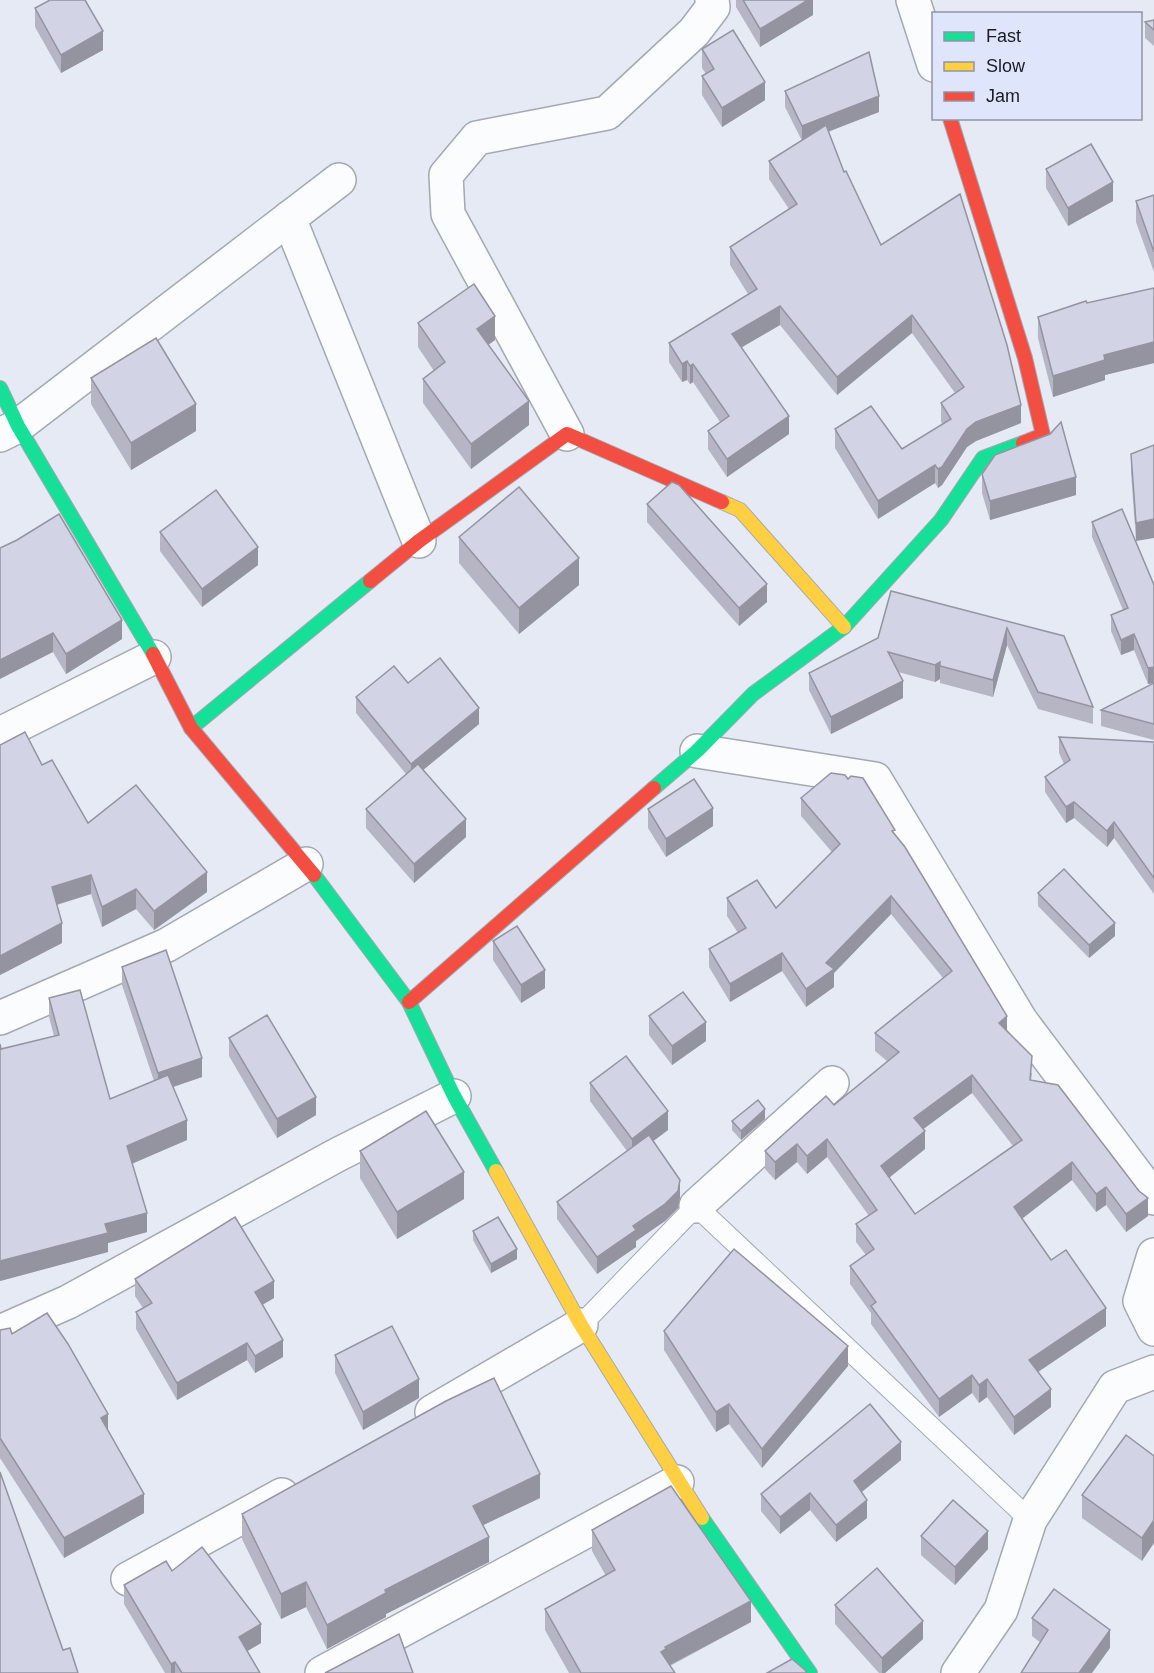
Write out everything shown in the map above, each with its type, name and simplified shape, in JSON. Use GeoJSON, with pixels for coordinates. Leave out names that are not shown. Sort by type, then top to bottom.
{"type":"FeatureCollection","features":[{"type":"Feature","properties":{"kind":"street"},"geometry":{"type":"LineString","coordinates":[[712,0],[713,7],[694,32],[607,113],[477,138],[446,175],[448,214],[567,434],[741,510],[844,627]]}},
{"type":"Feature","properties":{"kind":"street"},"geometry":{"type":"LineString","coordinates":[[913,0],[932,62]]}},
{"type":"Feature","properties":{"kind":"street"},"geometry":{"type":"LineString","coordinates":[[409,1002],[697,751],[753,694],[844,627],[940,520],[983,458],[1043,435],[1025,358],[951,120]]}},
{"type":"Feature","properties":{"kind":"street"},"geometry":{"type":"LineString","coordinates":[[9,430],[339,180]]}},
{"type":"Feature","properties":{"kind":"street"},"geometry":{"type":"LineString","coordinates":[[289,218],[419,542]]}},
{"type":"Feature","properties":{"kind":"street"},"geometry":{"type":"LineString","coordinates":[[0,388],[9,430],[154,657],[191,728],[306,864],[409,1002],[454,1096],[581,1325],[677,1482],[810,1673]]}},
{"type":"Feature","properties":{"kind":"street"},"geometry":{"type":"LineString","coordinates":[[191,728],[419,542],[567,434]]}},
{"type":"Feature","properties":{"kind":"street"},"geometry":{"type":"LineString","coordinates":[[0,734],[154,657]]}},
{"type":"Feature","properties":{"kind":"street"},"geometry":{"type":"LineString","coordinates":[[697,751],[875,779],[1021,1021],[1154,1198]]}},
{"type":"Feature","properties":{"kind":"street"},"geometry":{"type":"LineString","coordinates":[[0,1018],[167,945],[306,864]]}},
{"type":"Feature","properties":{"kind":"street"},"geometry":{"type":"LineString","coordinates":[[696,1206],[832,1083]]}},
{"type":"Feature","properties":{"kind":"street"},"geometry":{"type":"LineString","coordinates":[[0,1332],[68,1302],[337,1155],[454,1096]]}},
{"type":"Feature","properties":{"kind":"street"},"geometry":{"type":"LineString","coordinates":[[1154,1255],[1140,1301],[1154,1329]]}},
{"type":"Feature","properties":{"kind":"street"},"geometry":{"type":"LineString","coordinates":[[410,1425],[581,1325]]}},
{"type":"Feature","properties":{"kind":"street"},"geometry":{"type":"LineString","coordinates":[[958,1673],[1001,1610],[1030,1521],[1115,1387],[1154,1372]]}},
{"type":"Feature","properties":{"kind":"street"},"geometry":{"type":"LineString","coordinates":[[128,1579],[306,1482]]}},
{"type":"Feature","properties":{"kind":"street"},"geometry":{"type":"LineString","coordinates":[[322,1673],[677,1482]]}},
{"type":"Feature","properties":{"kind":"lane"},"geometry":{"type":"LineString","coordinates":[[581,1325],[696,1206],[1030,1521]]}},
{"type":"Feature","properties":{"kind":"building"},"geometry":{"type":"Polygon","coordinates":[[[50,0],[85,0],[103,31],[61,55],[35,8],[50,0]]]}},
{"type":"Feature","properties":{"kind":"building"},"geometry":{"type":"Polygon","coordinates":[[[743,0],[808,0],[760,29],[743,0]]]}},
{"type":"Feature","properties":{"kind":"building"},"geometry":{"type":"Polygon","coordinates":[[[1154,20],[1154,30],[1145,22],[1154,20]]]}},
{"type":"Feature","properties":{"kind":"building"},"geometry":{"type":"Polygon","coordinates":[[[733,30],[765,82],[722,108],[702,76],[714,69],[702,49],[733,30]]]}},
{"type":"Feature","properties":{"kind":"building"},"geometry":{"type":"Polygon","coordinates":[[[869,52],[879,96],[802,126],[785,91],[869,52]]]}},
{"type":"Feature","properties":{"kind":"building"},"geometry":{"type":"Polygon","coordinates":[[[826,125],[844,172],[846,171],[881,245],[960,194],[1007,345],[1021,405],[976,422],[967,429],[942,467],[938,469],[935,465],[878,501],[835,429],[871,406],[902,449],[951,419],[941,403],[964,387],[912,315],[837,377],[780,306],[732,334],[789,416],[727,459],[708,431],[729,416],[693,364],[690,366],[687,361],[682,364],[669,343],[757,289],[730,247],[797,204],[769,161],[826,125]]]}},
{"type":"Feature","properties":{"kind":"building"},"geometry":{"type":"Polygon","coordinates":[[[1091,144],[1113,182],[1068,208],[1046,169],[1091,144]]]}},
{"type":"Feature","properties":{"kind":"building"},"geometry":{"type":"Polygon","coordinates":[[[1154,195],[1154,252],[1136,201],[1154,195]]]}},
{"type":"Feature","properties":{"kind":"building"},"geometry":{"type":"Polygon","coordinates":[[[474,284],[495,316],[477,329],[529,401],[471,444],[423,379],[445,362],[418,323],[474,284]]]}},
{"type":"Feature","properties":{"kind":"building"},"geometry":{"type":"Polygon","coordinates":[[[1154,288],[1154,342],[1104,355],[1105,360],[1053,376],[1038,317],[1086,301],[1087,303],[1154,288]]]}},
{"type":"Feature","properties":{"kind":"building"},"geometry":{"type":"Polygon","coordinates":[[[156,338],[196,404],[131,443],[91,378],[156,338]]]}},
{"type":"Feature","properties":{"kind":"building"},"geometry":{"type":"Polygon","coordinates":[[[1061,422],[1076,477],[990,501],[982,474],[995,455],[1050,434],[1061,422]]]}},
{"type":"Feature","properties":{"kind":"building"},"geometry":{"type":"Polygon","coordinates":[[[1154,445],[1154,519],[1136,523],[1131,454],[1154,445]]]}},
{"type":"Feature","properties":{"kind":"building"},"geometry":{"type":"Polygon","coordinates":[[[672,482],[679,485],[767,584],[739,608],[647,504],[672,482]]]}},
{"type":"Feature","properties":{"kind":"building"},"geometry":{"type":"Polygon","coordinates":[[[519,487],[579,558],[519,608],[459,537],[519,487]]]}},
{"type":"Feature","properties":{"kind":"building"},"geometry":{"type":"Polygon","coordinates":[[[216,490],[258,547],[202,589],[160,532],[216,490]]]}},
{"type":"Feature","properties":{"kind":"building"},"geometry":{"type":"Polygon","coordinates":[[[1122,509],[1154,585],[1154,667],[1148,668],[1134,634],[1121,640],[1111,615],[1128,608],[1092,522],[1122,509]]]}},
{"type":"Feature","properties":{"kind":"building"},"geometry":{"type":"Polygon","coordinates":[[[59,514],[122,620],[66,654],[53,633],[0,660],[0,548],[59,514]]]}},
{"type":"Feature","properties":{"kind":"building"},"geometry":{"type":"Polygon","coordinates":[[[891,591],[1064,636],[1093,707],[1038,692],[1007,628],[993,680],[940,666],[940,662],[935,665],[888,652],[903,681],[831,717],[809,673],[878,638],[891,591]]]}},
{"type":"Feature","properties":{"kind":"building"},"geometry":{"type":"Polygon","coordinates":[[[440,658],[479,708],[411,764],[356,697],[394,666],[408,683],[440,658]]]}},
{"type":"Feature","properties":{"kind":"building"},"geometry":{"type":"Polygon","coordinates":[[[1154,683],[1154,724],[1101,710],[1154,683]]]}},
{"type":"Feature","properties":{"kind":"building"},"geometry":{"type":"Polygon","coordinates":[[[25,732],[42,765],[52,760],[88,823],[136,785],[207,872],[154,911],[136,889],[102,907],[91,875],[52,887],[62,923],[0,956],[0,745],[25,732]]]}},
{"type":"Feature","properties":{"kind":"building"},"geometry":{"type":"Polygon","coordinates":[[[1059,737],[1154,742],[1154,878],[1114,822],[1107,831],[1074,802],[1066,807],[1045,777],[1070,760],[1059,737]]]}},
{"type":"Feature","properties":{"kind":"building"},"geometry":{"type":"Polygon","coordinates":[[[418,764],[466,819],[414,864],[366,809],[418,764]]]}},
{"type":"Feature","properties":{"kind":"building"},"geometry":{"type":"Polygon","coordinates":[[[831,773],[845,775],[848,779],[851,776],[863,778],[895,830],[892,831],[905,847],[1007,1016],[999,1023],[1032,1056],[1030,1080],[1058,1085],[1139,1191],[1148,1198],[1126,1214],[1106,1187],[1096,1194],[1072,1162],[1014,1207],[1051,1260],[1066,1250],[1106,1308],[1029,1360],[1051,1389],[1014,1417],[987,1379],[979,1385],[972,1375],[939,1399],[871,1306],[876,1302],[850,1266],[874,1249],[856,1224],[877,1210],[827,1139],[807,1156],[797,1144],[775,1162],[765,1151],[826,1096],[834,1105],[899,1052],[875,1033],[952,971],[891,896],[826,963],[834,969],[806,989],[782,953],[730,984],[709,949],[746,928],[727,898],[757,880],[776,908],[840,844],[801,798],[831,773]],[[972,1075],[914,1118],[925,1131],[881,1166],[915,1214],[1022,1140],[972,1075]]]}},
{"type":"Feature","properties":{"kind":"building"},"geometry":{"type":"Polygon","coordinates":[[[694,779],[713,808],[666,839],[648,809],[694,779]]]}},
{"type":"Feature","properties":{"kind":"building"},"geometry":{"type":"Polygon","coordinates":[[[1064,869],[1115,923],[1089,945],[1038,893],[1064,869]]]}},
{"type":"Feature","properties":{"kind":"building"},"geometry":{"type":"Polygon","coordinates":[[[517,926],[545,970],[521,985],[493,941],[517,926]]]}},
{"type":"Feature","properties":{"kind":"building"},"geometry":{"type":"Polygon","coordinates":[[[166,950],[202,1058],[158,1073],[122,967],[166,950]]]}},
{"type":"Feature","properties":{"kind":"building"},"geometry":{"type":"Polygon","coordinates":[[[80,990],[110,1099],[168,1075],[187,1120],[127,1146],[147,1213],[105,1224],[108,1233],[0,1261],[0,1044],[1,1049],[59,1035],[49,998],[80,990]]]}},
{"type":"Feature","properties":{"kind":"building"},"geometry":{"type":"Polygon","coordinates":[[[683,992],[706,1022],[672,1046],[649,1016],[683,992]]]}},
{"type":"Feature","properties":{"kind":"building"},"geometry":{"type":"Polygon","coordinates":[[[267,1015],[316,1097],[277,1119],[229,1038],[267,1015]]]}},
{"type":"Feature","properties":{"kind":"building"},"geometry":{"type":"Polygon","coordinates":[[[626,1056],[668,1111],[632,1139],[590,1083],[626,1056]]]}},
{"type":"Feature","properties":{"kind":"building"},"geometry":{"type":"Polygon","coordinates":[[[758,1100],[765,1109],[741,1131],[732,1121],[758,1100]]]}},
{"type":"Feature","properties":{"kind":"building"},"geometry":{"type":"Polygon","coordinates":[[[426,1111],[464,1172],[397,1212],[360,1151],[426,1111]]]}},
{"type":"Feature","properties":{"kind":"building"},"geometry":{"type":"Polygon","coordinates":[[[649,1135],[680,1180],[678,1191],[665,1204],[633,1226],[636,1230],[597,1257],[557,1202],[649,1135]]]}},
{"type":"Feature","properties":{"kind":"building"},"geometry":{"type":"Polygon","coordinates":[[[235,1217],[274,1281],[255,1292],[283,1340],[255,1356],[247,1343],[177,1383],[136,1312],[152,1303],[135,1279],[235,1217]]]}},
{"type":"Feature","properties":{"kind":"building"},"geometry":{"type":"Polygon","coordinates":[[[498,1217],[517,1249],[491,1264],[473,1231],[498,1217]]]}},
{"type":"Feature","properties":{"kind":"building"},"geometry":{"type":"Polygon","coordinates":[[[734,1249],[848,1346],[762,1449],[729,1404],[716,1412],[664,1331],[734,1249]]]}},
{"type":"Feature","properties":{"kind":"building"},"geometry":{"type":"Polygon","coordinates":[[[47,1313],[68,1344],[108,1414],[101,1418],[144,1494],[64,1538],[0,1438],[0,1330],[10,1328],[12,1334],[47,1313]]]}},
{"type":"Feature","properties":{"kind":"building"},"geometry":{"type":"Polygon","coordinates":[[[392,1326],[419,1379],[363,1412],[335,1355],[392,1326]]]}},
{"type":"Feature","properties":{"kind":"building"},"geometry":{"type":"Polygon","coordinates":[[[494,1378],[540,1474],[473,1506],[489,1537],[385,1590],[386,1593],[327,1625],[306,1582],[281,1594],[242,1514],[446,1401],[494,1378]]]}},
{"type":"Feature","properties":{"kind":"building"},"geometry":{"type":"Polygon","coordinates":[[[870,1404],[901,1442],[854,1481],[867,1500],[836,1525],[810,1493],[780,1517],[761,1494],[870,1404]]]}},
{"type":"Feature","properties":{"kind":"building"},"geometry":{"type":"Polygon","coordinates":[[[1126,1435],[1154,1456],[1154,1520],[1142,1538],[1082,1495],[1126,1435]]]}},
{"type":"Feature","properties":{"kind":"building"},"geometry":{"type":"Polygon","coordinates":[[[0,1472],[63,1650],[70,1648],[78,1673],[0,1673],[0,1472]]]}},
{"type":"Feature","properties":{"kind":"building"},"geometry":{"type":"Polygon","coordinates":[[[671,1486],[751,1601],[665,1647],[666,1649],[661,1652],[675,1673],[581,1673],[545,1609],[615,1570],[592,1530],[671,1486]]]}},
{"type":"Feature","properties":{"kind":"building"},"geometry":{"type":"Polygon","coordinates":[[[953,1500],[988,1531],[955,1567],[921,1536],[953,1500]]]}},
{"type":"Feature","properties":{"kind":"building"},"geometry":{"type":"Polygon","coordinates":[[[202,1547],[261,1624],[239,1637],[260,1673],[182,1673],[175,1662],[171,1664],[124,1585],[166,1561],[172,1571],[202,1547]]]}},
{"type":"Feature","properties":{"kind":"building"},"geometry":{"type":"Polygon","coordinates":[[[877,1568],[923,1621],[882,1658],[835,1605],[877,1568]]]}},
{"type":"Feature","properties":{"kind":"building"},"geometry":{"type":"Polygon","coordinates":[[[1054,1589],[1110,1630],[1079,1673],[1021,1673],[1048,1630],[1032,1618],[1054,1589]]]}},
{"type":"Feature","properties":{"kind":"building"},"geometry":{"type":"Polygon","coordinates":[[[399,1634],[413,1673],[325,1673],[399,1634]]]}},
{"type":"Feature","properties":{"kind":"building"},"geometry":{"type":"Polygon","coordinates":[[[792,1659],[807,1673],[767,1673],[792,1659]]]}},
{"type":"Feature","properties":{"kind":"traffic: fast"},"geometry":{"type":"LineString","coordinates":[[0,388],[18,426],[153,654]]}},
{"type":"Feature","properties":{"kind":"traffic: fast"},"geometry":{"type":"LineString","coordinates":[[654,788],[697,751],[753,694],[844,627],[941,520],[983,458],[1023,443]]}},
{"type":"Feature","properties":{"kind":"traffic: fast"},"geometry":{"type":"LineString","coordinates":[[191,728],[370,581]]}},
{"type":"Feature","properties":{"kind":"traffic: fast"},"geometry":{"type":"LineString","coordinates":[[314,875],[409,1002],[454,1096],[496,1171]]}},
{"type":"Feature","properties":{"kind":"traffic: fast"},"geometry":{"type":"LineString","coordinates":[[702,1518],[810,1673]]}},
{"type":"Feature","properties":{"kind":"traffic: slow"},"geometry":{"type":"LineString","coordinates":[[722,502],[740,510],[844,627]]}},
{"type":"Feature","properties":{"kind":"traffic: slow"},"geometry":{"type":"LineString","coordinates":[[496,1171],[581,1325],[702,1518]]}},
{"type":"Feature","properties":{"kind":"traffic: jam"},"geometry":{"type":"LineString","coordinates":[[951,120],[1025,358],[1043,435],[1023,443]]}},
{"type":"Feature","properties":{"kind":"traffic: jam"},"geometry":{"type":"LineString","coordinates":[[370,581],[419,541],[567,434],[722,502]]}},
{"type":"Feature","properties":{"kind":"traffic: jam"},"geometry":{"type":"LineString","coordinates":[[153,654],[191,728],[314,875]]}},
{"type":"Feature","properties":{"kind":"traffic: jam"},"geometry":{"type":"LineString","coordinates":[[409,1002],[654,788]]}}]}
